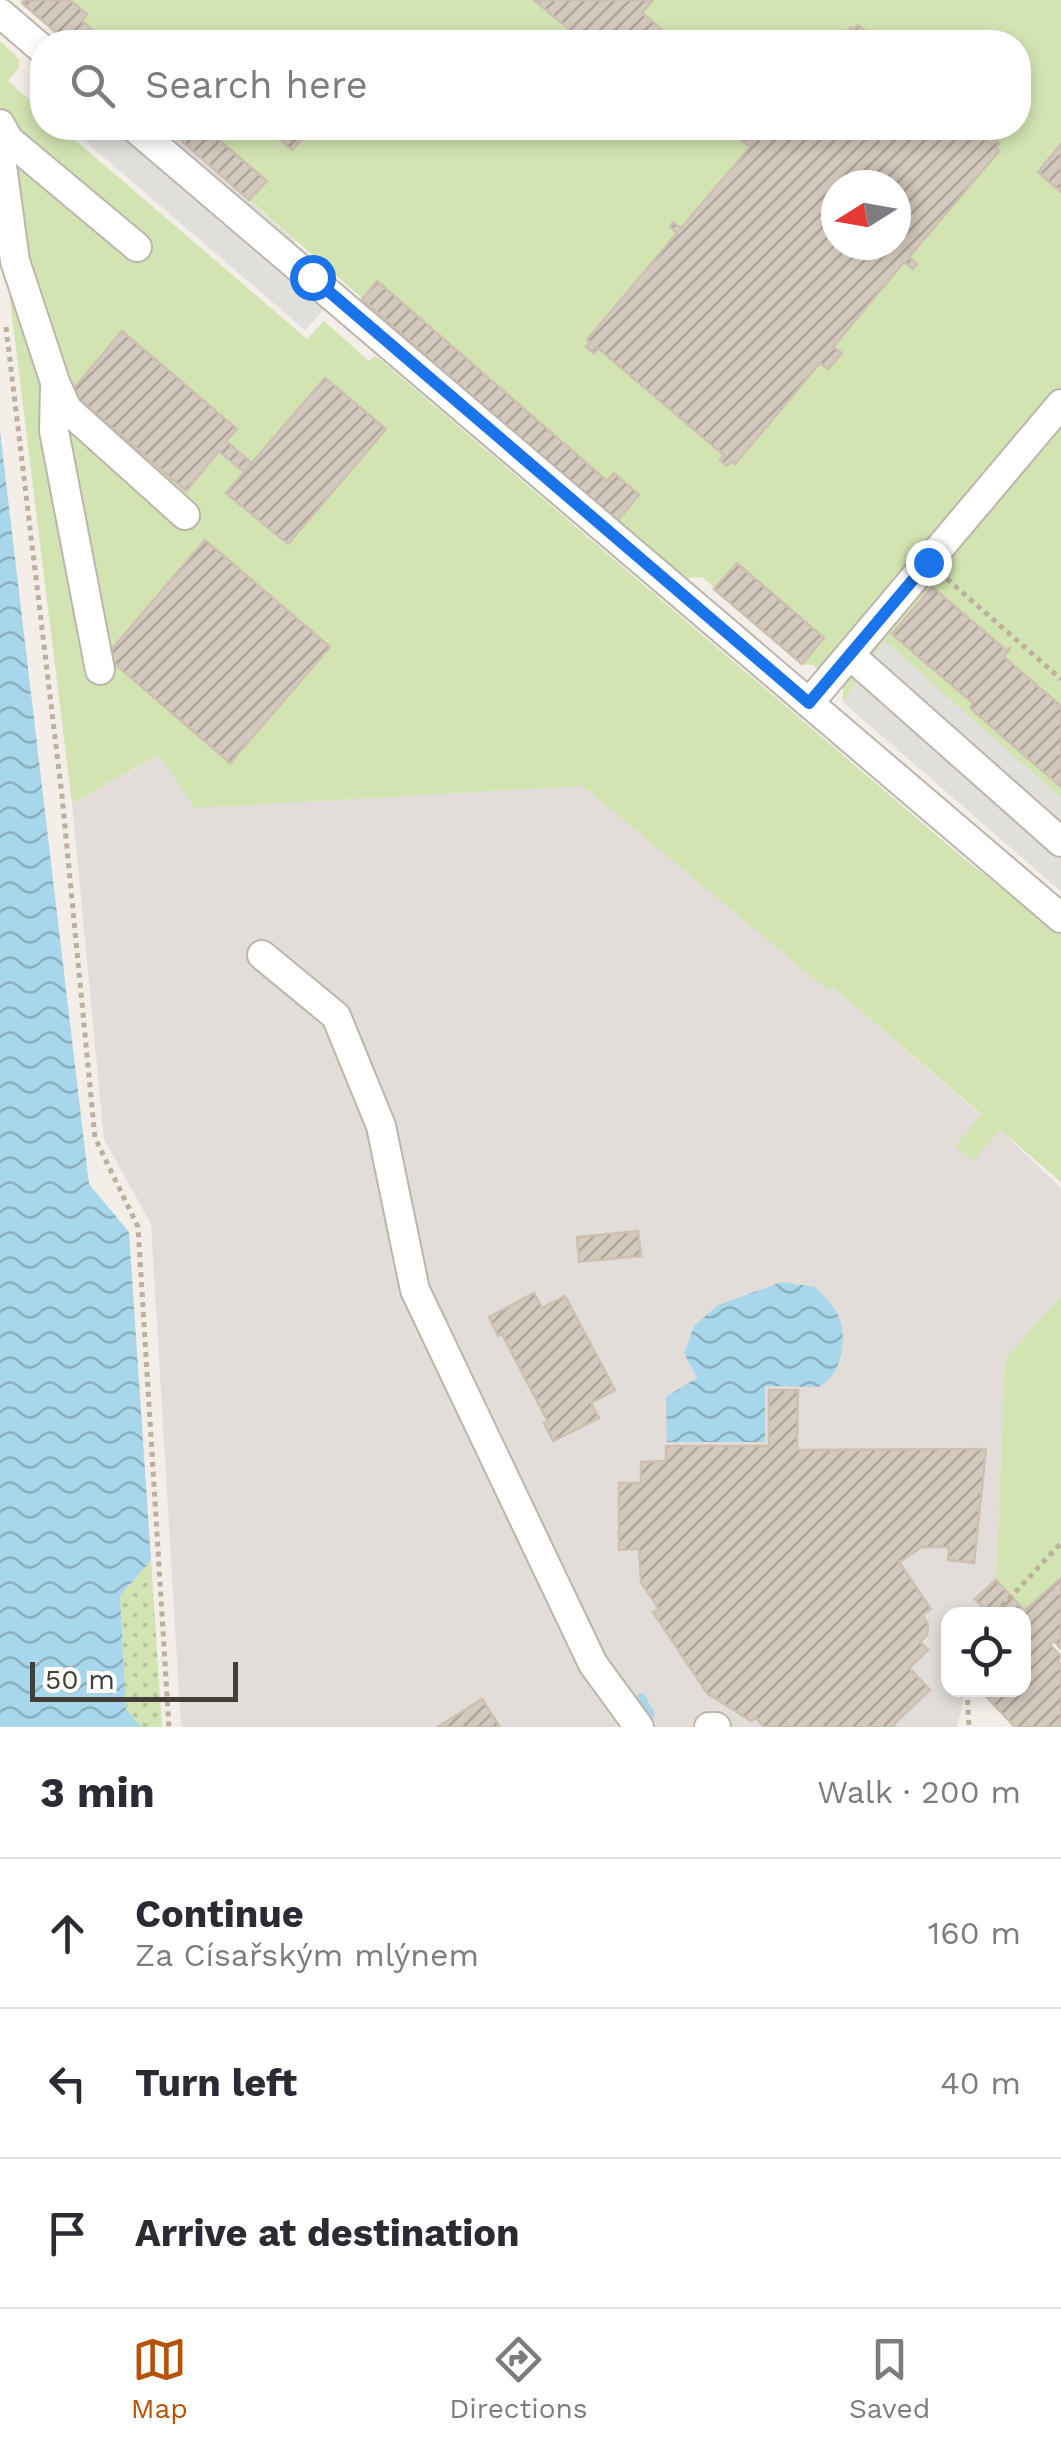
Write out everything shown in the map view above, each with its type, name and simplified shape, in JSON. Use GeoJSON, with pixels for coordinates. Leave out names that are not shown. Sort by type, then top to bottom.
{"type":"FeatureCollection","features":[{"type":"Feature","properties":{"kind":"street"},"geometry":{"type":"LineString","coordinates":[[0,13],[30,39]]}},
{"type":"Feature","properties":{"kind":"street"},"geometry":{"type":"LineString","coordinates":[[0,124],[9,140],[138,247]]}},
{"type":"Feature","properties":{"kind":"street"},"geometry":{"type":"LineString","coordinates":[[149,140],[1061,918]]}},
{"type":"Feature","properties":{"kind":"street"},"geometry":{"type":"LineString","coordinates":[[0,151],[15,262],[67,409],[185,515]]}},
{"type":"Feature","properties":{"kind":"street"},"geometry":{"type":"LineString","coordinates":[[55,382],[54,431],[100,670]]}},
{"type":"Feature","properties":{"kind":"street"},"geometry":{"type":"LineString","coordinates":[[809,703],[1061,404]]}},
{"type":"Feature","properties":{"kind":"street"},"geometry":{"type":"LineString","coordinates":[[850,655],[1061,842]]}},
{"type":"Feature","properties":{"kind":"street"},"geometry":{"type":"LineString","coordinates":[[262,955],[336,1016],[381,1126],[415,1290],[593,1664],[639,1727]]}},
{"type":"Feature","properties":{"kind":"street"},"geometry":{"type":"LineString","coordinates":[[709,1727],[716,1727]]}},
{"type":"Feature","properties":{"kind":"path"},"geometry":{"type":"LineString","coordinates":[[4,313],[62,796],[94,1138],[138,1227],[169,1727]]}},
{"type":"Feature","properties":{"kind":"path"},"geometry":{"type":"LineString","coordinates":[[928,562],[1061,680]]}},
{"type":"Feature","properties":{"kind":"path"},"geometry":{"type":"LineString","coordinates":[[1001,1607],[1061,1542]]}},
{"type":"Feature","properties":{"kind":"path"},"geometry":{"type":"LineString","coordinates":[[968,1697],[969,1727]]}},
{"type":"Feature","properties":{"kind":"shaded area"},"geometry":{"type":"Polygon","coordinates":[[[84,140],[132,140],[326,307],[305,330],[84,140]]]}},
{"type":"Feature","properties":{"kind":"shaded area"},"geometry":{"type":"Polygon","coordinates":[[[149,140],[180,140],[296,241],[283,252],[149,140]]]}},
{"type":"Feature","properties":{"kind":"shaded area"},"geometry":{"type":"Polygon","coordinates":[[[884,640],[1061,798],[1061,891],[843,702],[884,640]]]}},
{"type":"Feature","properties":{"kind":"shaded area"},"geometry":{"type":"Polygon","coordinates":[[[160,755],[195,808],[583,786],[829,990],[833,987],[981,1115],[955,1146],[972,1161],[1000,1130],[1061,1188],[1061,1296],[1005,1359],[996,1580],[975,1598],[983,1607],[941,1607],[941,1697],[964,1697],[957,1727],[181,1727],[151,1224],[104,1139],[72,803],[160,755]]]}},
{"type":"Feature","properties":{"kind":"green space"},"geometry":{"type":"Polygon","coordinates":[[[19,0],[1061,0],[1061,891],[843,702],[843,689],[813,665],[800,664],[702,577],[683,578],[181,140],[1031,140],[1031,30],[55,30],[19,0]]]}},
{"type":"Feature","properties":{"kind":"green space"},"geometry":{"type":"Polygon","coordinates":[[[0,41],[19,59],[19,68],[8,81],[30,100],[30,140],[75,140],[307,339],[324,321],[369,361],[376,356],[962,857],[1061,935],[1061,1182],[1000,1130],[973,1162],[955,1146],[981,1114],[833,987],[829,991],[583,786],[195,808],[159,755],[72,803],[0,219],[0,41]]]}},
{"type":"Feature","properties":{"kind":"green space"},"geometry":{"type":"Polygon","coordinates":[[[1061,1296],[1061,1577],[1028,1607],[1022,1607],[996,1580],[1005,1359],[1061,1296]]]}},
{"type":"Feature","properties":{"kind":"green space"},"geometry":{"type":"Polygon","coordinates":[[[151,1560],[162,1727],[141,1727],[126,1709],[120,1596],[151,1560]]]}},
{"type":"Feature","properties":{"kind":"water"},"geometry":{"type":"Polygon","coordinates":[[[0,431],[89,1184],[129,1232],[151,1560],[120,1596],[126,1709],[141,1727],[0,1727],[0,431]]]}},
{"type":"Feature","properties":{"kind":"water"},"geometry":{"type":"Polygon","coordinates":[[[782,1282],[815,1287],[836,1311],[843,1338],[833,1375],[819,1387],[765,1386],[765,1442],[667,1442],[666,1397],[697,1378],[684,1353],[694,1326],[718,1305],[782,1282]]]}},
{"type":"Feature","properties":{"kind":"building"},"geometry":{"type":"Polygon","coordinates":[[[70,0],[87,14],[82,21],[93,30],[53,30],[22,3],[70,0]]]}},
{"type":"Feature","properties":{"kind":"building"},"geometry":{"type":"Polygon","coordinates":[[[534,0],[653,0],[642,13],[663,30],[570,30],[534,0]]]}},
{"type":"Feature","properties":{"kind":"building"},"geometry":{"type":"Polygon","coordinates":[[[181,140],[219,140],[267,181],[249,200],[181,140]]]}},
{"type":"Feature","properties":{"kind":"building"},"geometry":{"type":"Polygon","coordinates":[[[281,140],[301,140],[292,150],[281,140]]]}},
{"type":"Feature","properties":{"kind":"building"},"geometry":{"type":"Polygon","coordinates":[[[756,140],[999,143],[999,151],[911,255],[911,170],[821,170],[821,260],[911,259],[917,264],[913,269],[904,262],[833,347],[842,353],[828,369],[820,363],[735,464],[732,461],[727,466],[720,460],[724,455],[598,348],[594,353],[586,347],[590,342],[587,340],[677,233],[670,227],[673,222],[681,228],[756,140]]]}},
{"type":"Feature","properties":{"kind":"building"},"geometry":{"type":"Polygon","coordinates":[[[1061,144],[1061,192],[1038,172],[1061,144]]]}},
{"type":"Feature","properties":{"kind":"building"},"geometry":{"type":"Polygon","coordinates":[[[377,281],[607,481],[614,473],[639,495],[616,522],[362,299],[377,281]]]}},
{"type":"Feature","properties":{"kind":"building"},"geometry":{"type":"Polygon","coordinates":[[[122,331],[237,429],[226,441],[253,464],[245,473],[219,451],[186,491],[71,392],[122,331]]]}},
{"type":"Feature","properties":{"kind":"building"},"geometry":{"type":"Polygon","coordinates":[[[325,378],[386,429],[288,544],[226,493],[325,378]]]}},
{"type":"Feature","properties":{"kind":"building"},"geometry":{"type":"Polygon","coordinates":[[[205,540],[330,647],[230,763],[106,656],[205,540]]]}},
{"type":"Feature","properties":{"kind":"building"},"geometry":{"type":"Polygon","coordinates":[[[737,563],[824,638],[802,664],[714,589],[737,563]]]}},
{"type":"Feature","properties":{"kind":"building"},"geometry":{"type":"Polygon","coordinates":[[[932,587],[1007,651],[1011,647],[1004,657],[1061,706],[1061,787],[970,708],[973,703],[892,634],[932,587]]]}},
{"type":"Feature","properties":{"kind":"building"},"geometry":{"type":"Polygon","coordinates":[[[638,1231],[641,1256],[579,1262],[577,1237],[638,1231]]]}},
{"type":"Feature","properties":{"kind":"building"},"geometry":{"type":"Polygon","coordinates":[[[534,1293],[542,1308],[565,1296],[615,1390],[591,1403],[599,1418],[553,1441],[544,1423],[548,1422],[502,1334],[498,1336],[489,1317],[534,1293]]]}},
{"type":"Feature","properties":{"kind":"building"},"geometry":{"type":"Polygon","coordinates":[[[769,1390],[798,1390],[797,1450],[986,1449],[974,1563],[948,1560],[949,1547],[922,1547],[899,1562],[931,1609],[922,1615],[928,1624],[927,1635],[920,1642],[928,1650],[909,1668],[930,1690],[895,1727],[764,1727],[756,1718],[751,1721],[707,1693],[653,1612],[659,1609],[641,1582],[639,1549],[619,1550],[619,1483],[641,1483],[641,1462],[666,1461],[666,1446],[769,1446],[769,1390]]]}},
{"type":"Feature","properties":{"kind":"building"},"geometry":{"type":"Polygon","coordinates":[[[1061,1578],[1061,1649],[1054,1641],[1050,1645],[1061,1656],[1061,1727],[1015,1727],[987,1697],[1031,1697],[1029,1607],[1061,1578]]]}},
{"type":"Feature","properties":{"kind":"building"},"geometry":{"type":"Polygon","coordinates":[[[996,1580],[1021,1607],[982,1607],[975,1599],[996,1580]]]}},
{"type":"Feature","properties":{"kind":"building"},"geometry":{"type":"Polygon","coordinates":[[[482,1699],[500,1727],[438,1727],[482,1699]]]}},
{"type":"Feature","properties":{"kind":"waterway"},"geometry":{"type":"LineString","coordinates":[[641,1698],[650,1714]]}},
{"type":"Feature","properties":{"kind":"route"},"geometry":{"type":"LineString","coordinates":[[312,277],[809,703],[928,562]]}}]}
